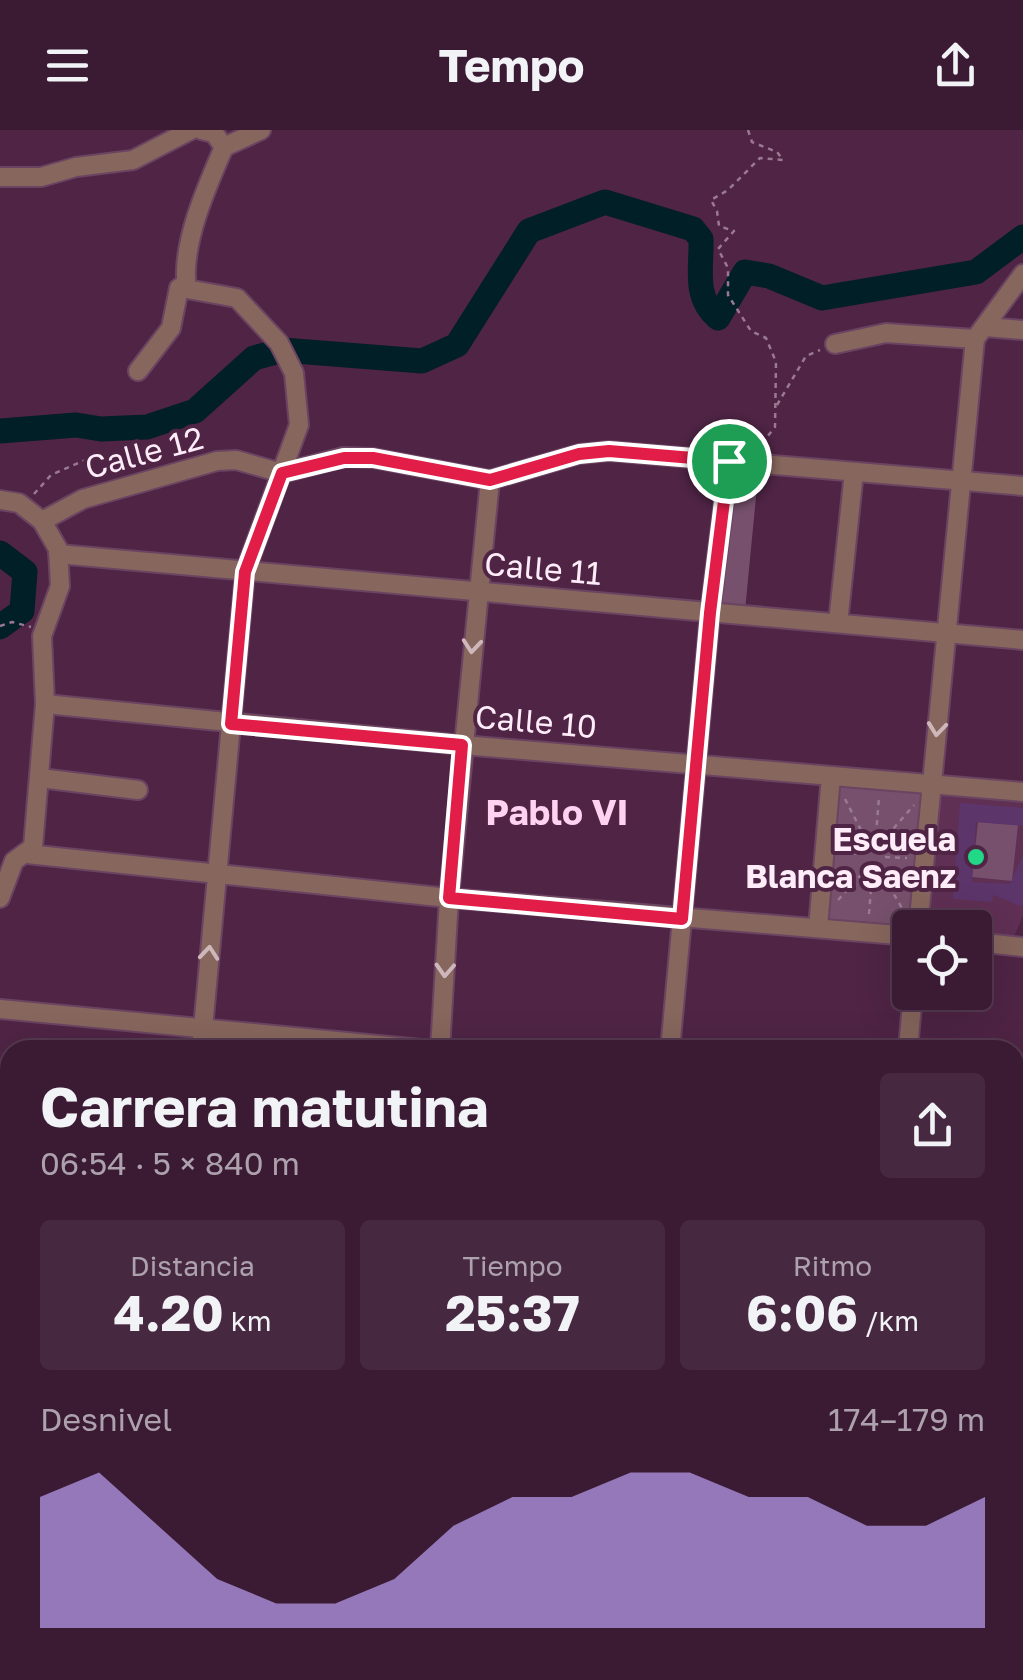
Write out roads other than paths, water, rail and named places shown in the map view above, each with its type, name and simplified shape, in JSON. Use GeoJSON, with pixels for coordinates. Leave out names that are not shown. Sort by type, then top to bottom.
{"type":"FeatureCollection","features":[{"type":"Feature","properties":{"kind":"street"},"geometry":{"type":"LineString","coordinates":[[0,177],[41,178],[76,167],[134,160],[191,130]]}},
{"type":"Feature","properties":{"kind":"street"},"geometry":{"type":"LineString","coordinates":[[201,130],[214,133],[224,147]]}},
{"type":"Feature","properties":{"kind":"street"},"geometry":{"type":"LineString","coordinates":[[202,1040],[245,572],[298,425],[294,372],[282,349],[237,298],[187,289],[187,246],[224,147],[261,130]]}},
{"type":"Feature","properties":{"kind":"street"},"geometry":{"type":"LineString","coordinates":[[920,910],[960,480],[980,333],[1023,274]]}},
{"type":"Feature","properties":{"kind":"street"},"geometry":{"type":"LineString","coordinates":[[138,372],[172,328],[179,288],[186,284]]}},
{"type":"Feature","properties":{"kind":"street"},"geometry":{"type":"LineString","coordinates":[[836,344],[886,333],[1023,330]]}},
{"type":"Feature","properties":{"kind":"street","name":"Calle 12"},"geometry":{"type":"LineString","coordinates":[[42,520],[82,499],[216,461],[236,460],[282,473],[344,458],[373,458],[490,480],[579,454],[609,451],[1023,486]]}},
{"type":"Feature","properties":{"kind":"street"},"geometry":{"type":"LineString","coordinates":[[671,1040],[710,613],[729,461]]}},
{"type":"Feature","properties":{"kind":"street"},"geometry":{"type":"LineString","coordinates":[[838,623],[854,472]]}},
{"type":"Feature","properties":{"kind":"street"},"geometry":{"type":"LineString","coordinates":[[441,1040],[462,745],[490,480]]}},
{"type":"Feature","properties":{"kind":"street"},"geometry":{"type":"LineString","coordinates":[[0,500],[23,506],[42,520],[58,551],[60,586],[42,638],[45,704],[33,847],[14,861],[0,898]]}},
{"type":"Feature","properties":{"kind":"street","name":"Calle 11"},"geometry":{"type":"LineString","coordinates":[[58,551],[245,572],[1023,640]]}},
{"type":"Feature","properties":{"kind":"street","name":"Calle 10"},"geometry":{"type":"LineString","coordinates":[[45,704],[462,745],[1023,792]]}},
{"type":"Feature","properties":{"kind":"street"},"geometry":{"type":"LineString","coordinates":[[818,925],[832,776]]}},
{"type":"Feature","properties":{"kind":"street"},"geometry":{"type":"LineString","coordinates":[[40,778],[138,790]]}},
{"type":"Feature","properties":{"kind":"street"},"geometry":{"type":"LineString","coordinates":[[26,854],[449,898],[682,919],[818,925],[892,934]]}},
{"type":"Feature","properties":{"kind":"street"},"geometry":{"type":"LineString","coordinates":[[992,944],[1018,947],[1023,926]]}},
{"type":"Feature","properties":{"kind":"street"},"geometry":{"type":"LineString","coordinates":[[0,1009],[327,1040]]}},
{"type":"Feature","properties":{"kind":"street"},"geometry":{"type":"LineString","coordinates":[[909,1040],[911,1010]]}},
{"type":"Feature","properties":{"kind":"waterway"},"geometry":{"type":"LineString","coordinates":[[0,431],[76,425],[101,429],[147,427],[195,411],[254,358],[283,350],[422,361],[457,345],[529,231],[605,202],[693,229],[701,239],[702,291],[718,318],[745,272],[769,276],[822,298],[976,272],[1023,237]]}},
{"type":"Feature","properties":{"kind":"waterway"},"geometry":{"type":"LineString","coordinates":[[0,553],[25,572],[22,611],[0,627]]}},
{"type":"Feature","properties":{"kind":"place","name":"Escuela Blanca Saenz"},"geometry":{"type":"Point","coordinates":[976,857]}},
{"type":"Feature","properties":{"kind":"district","name":"Pablo VI"},"geometry":{"type":"Point","coordinates":[557,812]}}]}
